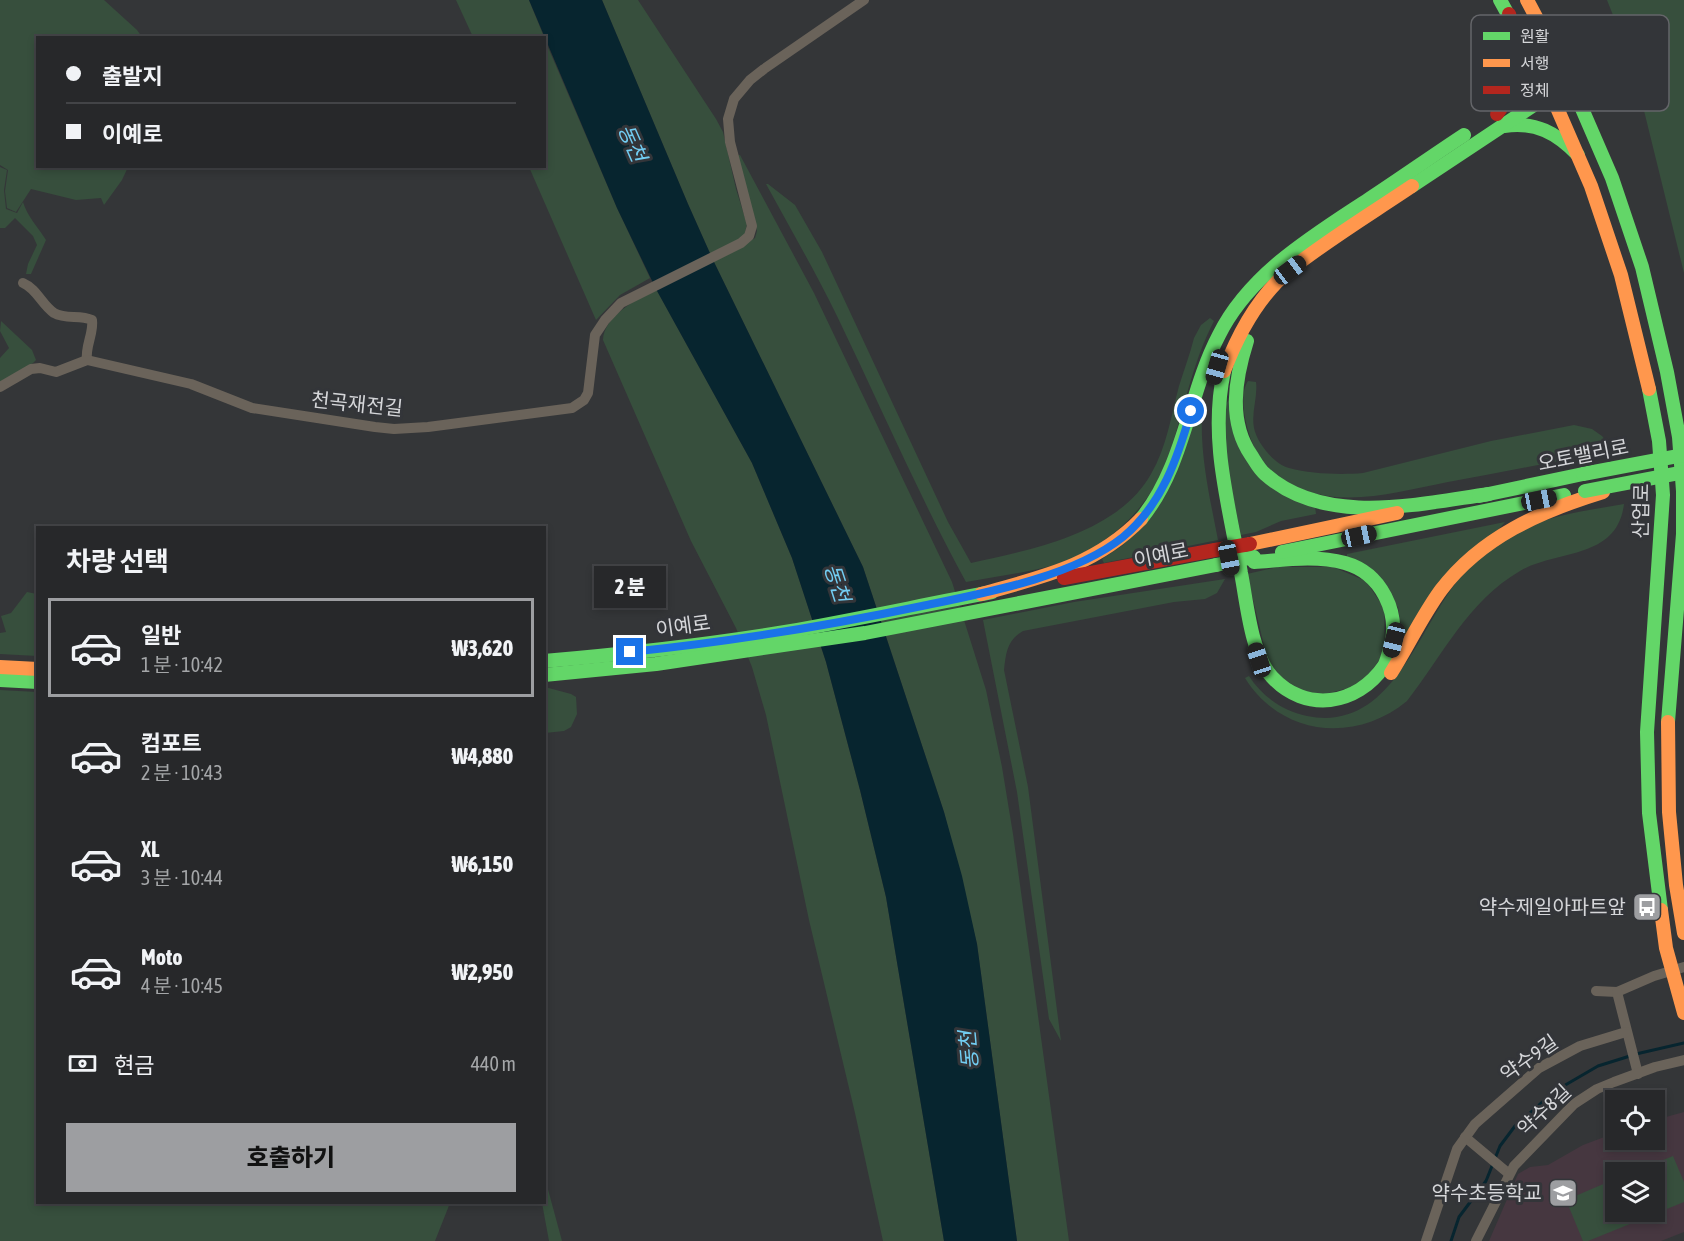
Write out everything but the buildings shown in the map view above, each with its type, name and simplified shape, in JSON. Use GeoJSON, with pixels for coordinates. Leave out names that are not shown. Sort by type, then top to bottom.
{"type":"FeatureCollection","features":[{"type":"Feature","properties":{"kind":"main road","name":"산업로"},"geometry":{"type":"LineString","coordinates":[[1500,0],[1509,14]]}},
{"type":"Feature","properties":{"kind":"main road","name":"산업로"},"geometry":{"type":"LineString","coordinates":[[1527,0],[1535,15]]}},
{"type":"Feature","properties":{"kind":"main road"},"geometry":{"type":"LineString","coordinates":[[1253,554],[1346,563],[1371,576],[1388,598],[1395,628],[1390,655],[1384,668],[1374,680],[1347,698],[1331,701],[1303,699],[1290,694],[1266,673],[1254,644],[1218,448],[1216,424],[1218,400],[1228,358],[1237,336],[1268,292],[1290,270],[1314,252],[1498,120],[1503,111]]}},
{"type":"Feature","properties":{"kind":"main road"},"geometry":{"type":"LineString","coordinates":[[981,594],[1085,561],[1107,549],[1141,520],[1167,480],[1175,463],[1214,341],[1226,320],[1244,297],[1269,270],[1331,224],[1512,111]]}},
{"type":"Feature","properties":{"kind":"main road","name":"산업로"},"geometry":{"type":"LineString","coordinates":[[1558,111],[1591,186],[1621,275],[1647,377],[1659,441],[1663,495],[1647,732],[1649,802],[1657,888],[1678,969],[1684,1011]]}},
{"type":"Feature","properties":{"kind":"main road","name":"산업로"},"geometry":{"type":"LineString","coordinates":[[1583,111],[1612,178],[1642,267],[1667,372],[1679,437],[1683,534],[1667,732],[1669,812],[1676,885],[1684,933]]}},
{"type":"Feature","properties":{"kind":"main road"},"geometry":{"type":"LineString","coordinates":[[1498,120],[1541,127],[1554,132],[1578,156]]}},
{"type":"Feature","properties":{"kind":"main road"},"geometry":{"type":"LineString","coordinates":[[1294,251],[1245,304],[1231,330],[1213,379],[1208,423],[1209,447],[1246,647],[1258,677],[1270,690],[1292,704],[1319,710],[1351,705],[1365,698],[1379,688],[1392,673],[1436,598],[1455,572],[1469,559],[1502,533],[1585,494]]}},
{"type":"Feature","properties":{"kind":"main road"},"geometry":{"type":"LineString","coordinates":[[1290,270],[1264,304],[1255,321],[1237,377],[1237,419],[1242,439],[1250,456],[1263,474],[1280,488],[1298,496],[1343,506],[1420,503],[1489,494]]}},
{"type":"Feature","properties":{"kind":"main road","name":"오토밸리로"},"geometry":{"type":"LineString","coordinates":[[1489,494],[1684,455]]}},
{"type":"Feature","properties":{"kind":"main road","name":"오토밸리로"},"geometry":{"type":"LineString","coordinates":[[1585,494],[1684,472]]}},
{"type":"Feature","properties":{"kind":"main road"},"geometry":{"type":"LineString","coordinates":[[1253,554],[1489,494]]}},
{"type":"Feature","properties":{"kind":"main road"},"geometry":{"type":"LineString","coordinates":[[1253,554],[1585,494]]}},
{"type":"Feature","properties":{"kind":"main road","name":"이예로"},"geometry":{"type":"LineString","coordinates":[[546,661],[652,650],[861,619],[1215,550],[1253,554]]}},
{"type":"Feature","properties":{"kind":"main road","name":"이예로"},"geometry":{"type":"LineString","coordinates":[[546,675],[656,664],[865,633],[1216,564],[1253,554]]}},
{"type":"Feature","properties":{"kind":"main road"},"geometry":{"type":"LineString","coordinates":[[0,667],[36,669]]}},
{"type":"Feature","properties":{"kind":"main road"},"geometry":{"type":"LineString","coordinates":[[0,680],[36,682]]}},
{"type":"Feature","properties":{"kind":"street","name":"천곡재전길"},"geometry":{"type":"LineString","coordinates":[[87,360],[173,379],[245,406],[393,429],[428,427],[561,410],[579,405],[588,393],[595,335],[612,312],[627,299],[741,243],[749,236],[752,226],[730,142],[729,119],[734,99],[750,80],[764,69],[864,0]]}},
{"type":"Feature","properties":{"kind":"street"},"geometry":{"type":"LineString","coordinates":[[0,387],[31,369],[40,368],[56,372],[87,360],[87,344],[92,320],[85,317],[58,315],[23,283]]}},
{"type":"Feature","properties":{"kind":"street"},"geometry":{"type":"LineString","coordinates":[[1596,992],[1617,992],[1678,969]]}},
{"type":"Feature","properties":{"kind":"street"},"geometry":{"type":"LineString","coordinates":[[1617,992],[1637,1071]]}},
{"type":"Feature","properties":{"kind":"street","name":"약수9길"},"geometry":{"type":"LineString","coordinates":[[1426,1241],[1451,1163],[1465,1137],[1489,1111],[1539,1068],[1580,1046],[1627,1036]]}},
{"type":"Feature","properties":{"kind":"street","name":"약수8길"},"geometry":{"type":"LineString","coordinates":[[1476,1241],[1508,1173],[1549,1128],[1584,1096],[1637,1071],[1684,1060]]}},
{"type":"Feature","properties":{"kind":"street"},"geometry":{"type":"LineString","coordinates":[[1465,1137],[1508,1173]]}},
{"type":"Feature","properties":{"kind":"shaded area","name":"약수초등학교"},"geometry":{"type":"Polygon","coordinates":[[[1684,1112],[1684,1232],[1661,1241],[1489,1241],[1518,1174],[1530,1167],[1548,1165],[1583,1145],[1605,1137],[1605,1150],[1665,1150],[1665,1117],[1684,1112]]]}},
{"type":"Feature","properties":{"kind":"green space"},"geometry":{"type":"Polygon","coordinates":[[[0,0],[104,0],[141,36],[36,36],[36,168],[128,168],[122,180],[104,205],[101,198],[76,200],[31,189],[16,212],[7,208],[5,191],[8,170],[0,165],[0,0]]]}},
{"type":"Feature","properties":{"kind":"green space"},"geometry":{"type":"Polygon","coordinates":[[[456,0],[529,0],[544,36],[473,36],[456,0]]]}},
{"type":"Feature","properties":{"kind":"green space"},"geometry":{"type":"Polygon","coordinates":[[[602,0],[638,0],[716,119],[723,132],[736,189],[747,224],[742,246],[755,238],[757,231],[736,156],[740,155],[814,293],[952,582],[986,690],[1002,767],[1069,1241],[1017,1241],[977,944],[944,812],[863,567],[713,260],[602,0]]]}},
{"type":"Feature","properties":{"kind":"green space"},"geometry":{"type":"Polygon","coordinates":[[[1607,0],[1684,0],[1684,273],[1644,111],[1669,111],[1669,15],[1613,15],[1607,0]]]}},
{"type":"Feature","properties":{"kind":"green space"},"geometry":{"type":"Polygon","coordinates":[[[546,43],[617,208],[650,278],[620,295],[596,320],[529,168],[546,168],[546,43]]]}},
{"type":"Feature","properties":{"kind":"green space"},"geometry":{"type":"Polygon","coordinates":[[[0,167],[7,170],[4,190],[6,209],[17,213],[23,202],[46,240],[31,274],[26,274],[37,245],[33,236],[15,218],[5,228],[0,228],[0,167]]]}},
{"type":"Feature","properties":{"kind":"green space"},"geometry":{"type":"Polygon","coordinates":[[[766,184],[795,205],[822,252],[948,522],[971,563],[1046,545],[1071,536],[1117,511],[1136,494],[1151,474],[1161,453],[1194,338],[1201,325],[1210,318],[1214,321],[1194,370],[1169,455],[1151,492],[1138,509],[1108,538],[1071,559],[1020,573],[966,582],[916,484],[829,299],[766,184]]]}},
{"type":"Feature","properties":{"kind":"green space"},"geometry":{"type":"Polygon","coordinates":[[[656,289],[752,463],[792,558],[826,662],[886,897],[944,1241],[883,1241],[809,920],[766,715],[752,667],[736,628],[691,541],[603,340],[609,323],[615,316],[631,303],[656,289]]]}},
{"type":"Feature","properties":{"kind":"green space"},"geometry":{"type":"Polygon","coordinates":[[[1,321],[32,350],[36,360],[0,384],[0,358],[9,348],[0,331],[1,321]]]}},
{"type":"Feature","properties":{"kind":"green space"},"geometry":{"type":"Polygon","coordinates":[[[1248,381],[1256,382],[1253,422],[1259,440],[1267,452],[1283,466],[1298,470],[1326,474],[1363,473],[1491,441],[1574,425],[1592,429],[1602,436],[1613,450],[1382,495],[1333,497],[1317,494],[1297,487],[1278,476],[1257,452],[1245,420],[1243,403],[1248,381]]]}},
{"type":"Feature","properties":{"kind":"green space"},"geometry":{"type":"Polygon","coordinates":[[[1231,397],[1238,443],[1315,506],[1316,514],[1281,521],[1256,532],[1241,535],[1225,458],[1223,408],[1231,397]]]}},
{"type":"Feature","properties":{"kind":"green space"},"geometry":{"type":"Polygon","coordinates":[[[1203,400],[1203,453],[1218,540],[1104,563],[1102,559],[1123,545],[1203,400]]]}},
{"type":"Feature","properties":{"kind":"green space"},"geometry":{"type":"Polygon","coordinates":[[[1624,504],[1619,522],[1610,535],[1598,544],[1520,571],[1485,598],[1458,630],[1407,701],[1387,715],[1365,724],[1342,728],[1320,727],[1298,722],[1278,712],[1260,697],[1245,678],[1249,676],[1273,702],[1298,714],[1334,717],[1358,710],[1377,697],[1395,679],[1455,584],[1491,548],[1519,531],[1548,519],[1624,504]]]}},
{"type":"Feature","properties":{"kind":"green space"},"geometry":{"type":"Polygon","coordinates":[[[1505,522],[1403,640],[1398,607],[1347,558],[1347,554],[1505,522]]]}},
{"type":"Feature","properties":{"kind":"green space"},"geometry":{"type":"Polygon","coordinates":[[[1278,567],[1333,567],[1366,581],[1384,608],[1385,652],[1361,685],[1313,697],[1270,671],[1247,574],[1278,567]]]}},
{"type":"Feature","properties":{"kind":"green space"},"geometry":{"type":"Polygon","coordinates":[[[1225,579],[1217,593],[1205,599],[1174,602],[1023,631],[1014,638],[1008,648],[1004,670],[1028,787],[1061,1041],[1049,1019],[1017,792],[983,620],[1074,602],[1225,579]]]}},
{"type":"Feature","properties":{"kind":"green space"},"geometry":{"type":"Polygon","coordinates":[[[27,592],[36,594],[36,656],[0,654],[0,633],[6,632],[1,616],[11,613],[27,592]]]}},
{"type":"Feature","properties":{"kind":"green space"},"geometry":{"type":"Polygon","coordinates":[[[546,687],[576,697],[577,714],[571,727],[564,731],[546,733],[546,687]]]}},
{"type":"Feature","properties":{"kind":"green space"},"geometry":{"type":"Polygon","coordinates":[[[0,690],[36,692],[36,1204],[450,1204],[435,1241],[0,1241],[0,690]]]}},
{"type":"Feature","properties":{"kind":"green space"},"geometry":{"type":"Polygon","coordinates":[[[1673,1156],[1684,1182],[1684,1202],[1665,1210],[1665,1162],[1658,1162],[1673,1156]]]}},
{"type":"Feature","properties":{"kind":"green space"},"geometry":{"type":"Polygon","coordinates":[[[546,1182],[562,1241],[549,1241],[542,1204],[546,1204],[546,1182]]]}},
{"type":"Feature","properties":{"kind":"green space"},"geometry":{"type":"Polygon","coordinates":[[[1605,1183],[1605,1222],[1635,1222],[1583,1241],[1566,1200],[1605,1183]]]}},
{"type":"Feature","properties":{"kind":"water","name":"동천"},"geometry":{"type":"Polygon","coordinates":[[[529,0],[602,0],[713,260],[863,567],[944,812],[962,876],[977,944],[1017,1241],[944,1241],[886,897],[826,662],[792,558],[752,463],[656,289],[617,208],[529,0]]]}},
{"type":"Feature","properties":{"kind":"waterway"},"geometry":{"type":"LineString","coordinates":[[1636,1054],[1684,1043]]}},
{"type":"Feature","properties":{"kind":"waterway"},"geometry":{"type":"LineString","coordinates":[[1451,1241],[1459,1217],[1486,1181],[1500,1146],[1515,1126],[1555,1091],[1598,1066],[1630,1056]]}},
{"type":"Feature","properties":{"kind":"traffic: fast"},"geometry":{"type":"LineString","coordinates":[[1500,0],[1508,15]]}},
{"type":"Feature","properties":{"kind":"traffic: fast"},"geometry":{"type":"LineString","coordinates":[[1412,186],[1525,111]]}},
{"type":"Feature","properties":{"kind":"traffic: fast"},"geometry":{"type":"LineString","coordinates":[[1583,111],[1612,178],[1642,267],[1667,372],[1679,437],[1683,534],[1668,722]]}},
{"type":"Feature","properties":{"kind":"traffic: fast"},"geometry":{"type":"LineString","coordinates":[[1504,126],[1526,125],[1545,130],[1562,140],[1578,155]]}},
{"type":"Feature","properties":{"kind":"traffic: fast"},"geometry":{"type":"LineString","coordinates":[[1141,519],[1156,498],[1177,453],[1200,381],[1219,335],[1232,313],[1248,293],[1265,274],[1305,242],[1464,135]]}},
{"type":"Feature","properties":{"kind":"traffic: fast"},"geometry":{"type":"LineString","coordinates":[[1247,341],[1237,385],[1236,414],[1239,428],[1244,442],[1261,470],[1289,490],[1315,501],[1373,508],[1432,503],[1489,494]]}},
{"type":"Feature","properties":{"kind":"traffic: fast"},"geometry":{"type":"LineString","coordinates":[[1224,371],[1219,422],[1222,472],[1248,613],[1259,655],[1272,677],[1285,689],[1315,700],[1345,697],[1360,690],[1373,679],[1387,660],[1393,635],[1393,622],[1385,596],[1369,576],[1345,563],[1322,559],[1254,562]]}},
{"type":"Feature","properties":{"kind":"traffic: fast"},"geometry":{"type":"LineString","coordinates":[[1649,389],[1659,441],[1663,495],[1647,732],[1649,813],[1661,910]]}},
{"type":"Feature","properties":{"kind":"traffic: fast"},"geometry":{"type":"LineString","coordinates":[[1583,474],[1684,455]]}},
{"type":"Feature","properties":{"kind":"traffic: fast"},"geometry":{"type":"LineString","coordinates":[[1585,491],[1684,472]]}},
{"type":"Feature","properties":{"kind":"traffic: fast"},"geometry":{"type":"LineString","coordinates":[[1479,496],[1583,474]]}},
{"type":"Feature","properties":{"kind":"traffic: fast"},"geometry":{"type":"LineString","coordinates":[[1282,552],[1564,495]]}},
{"type":"Feature","properties":{"kind":"traffic: fast"},"geometry":{"type":"LineString","coordinates":[[1216,565],[1254,557]]}},
{"type":"Feature","properties":{"kind":"traffic: fast"},"geometry":{"type":"LineString","coordinates":[[546,675],[656,664],[865,633],[1216,565]]}},
{"type":"Feature","properties":{"kind":"traffic: fast"},"geometry":{"type":"LineString","coordinates":[[546,661],[755,637],[992,592]]}},
{"type":"Feature","properties":{"kind":"traffic: fast"},"geometry":{"type":"LineString","coordinates":[[0,680],[36,682]]}},
{"type":"Feature","properties":{"kind":"traffic: slow"},"geometry":{"type":"LineString","coordinates":[[1527,0],[1535,15]]}},
{"type":"Feature","properties":{"kind":"traffic: slow"},"geometry":{"type":"LineString","coordinates":[[1558,111],[1591,186],[1621,275],[1649,389]]}},
{"type":"Feature","properties":{"kind":"traffic: slow"},"geometry":{"type":"LineString","coordinates":[[1224,371],[1251,316],[1280,279],[1320,247],[1412,186]]}},
{"type":"Feature","properties":{"kind":"traffic: slow"},"geometry":{"type":"LineString","coordinates":[[1391,673],[1441,590],[1474,555],[1493,541],[1535,517],[1603,492]]}},
{"type":"Feature","properties":{"kind":"traffic: slow"},"geometry":{"type":"LineString","coordinates":[[1250,544],[1397,513]]}},
{"type":"Feature","properties":{"kind":"traffic: slow"},"geometry":{"type":"LineString","coordinates":[[981,594],[1067,568],[1105,548],[1141,519]]}},
{"type":"Feature","properties":{"kind":"traffic: slow"},"geometry":{"type":"LineString","coordinates":[[0,667],[36,669]]}},
{"type":"Feature","properties":{"kind":"traffic: slow"},"geometry":{"type":"LineString","coordinates":[[1668,722],[1669,812],[1676,885],[1684,933]]}},
{"type":"Feature","properties":{"kind":"traffic: slow"},"geometry":{"type":"LineString","coordinates":[[1661,910],[1666,948],[1684,1013]]}},
{"type":"Feature","properties":{"kind":"traffic: jam"},"geometry":{"type":"LineString","coordinates":[[1215,550],[1250,544]]}},
{"type":"Feature","properties":{"kind":"traffic: jam"},"geometry":{"type":"LineString","coordinates":[[1064,578],[1215,550]]}},
{"type":"Feature","properties":{"kind":"place","name":"약수제일아파트앞"},"geometry":{"type":"Point","coordinates":[1647,907]}},
{"type":"Feature","properties":{"kind":"place","name":"약수초등학교"},"geometry":{"type":"Point","coordinates":[1563,1193]}},
{"type":"Feature","properties":{"kind":"route"},"geometry":{"type":"LineString","coordinates":[[630,652],[861,619],[981,594],[1085,561],[1107,549],[1141,520],[1173,467],[1191,411]]}}]}
